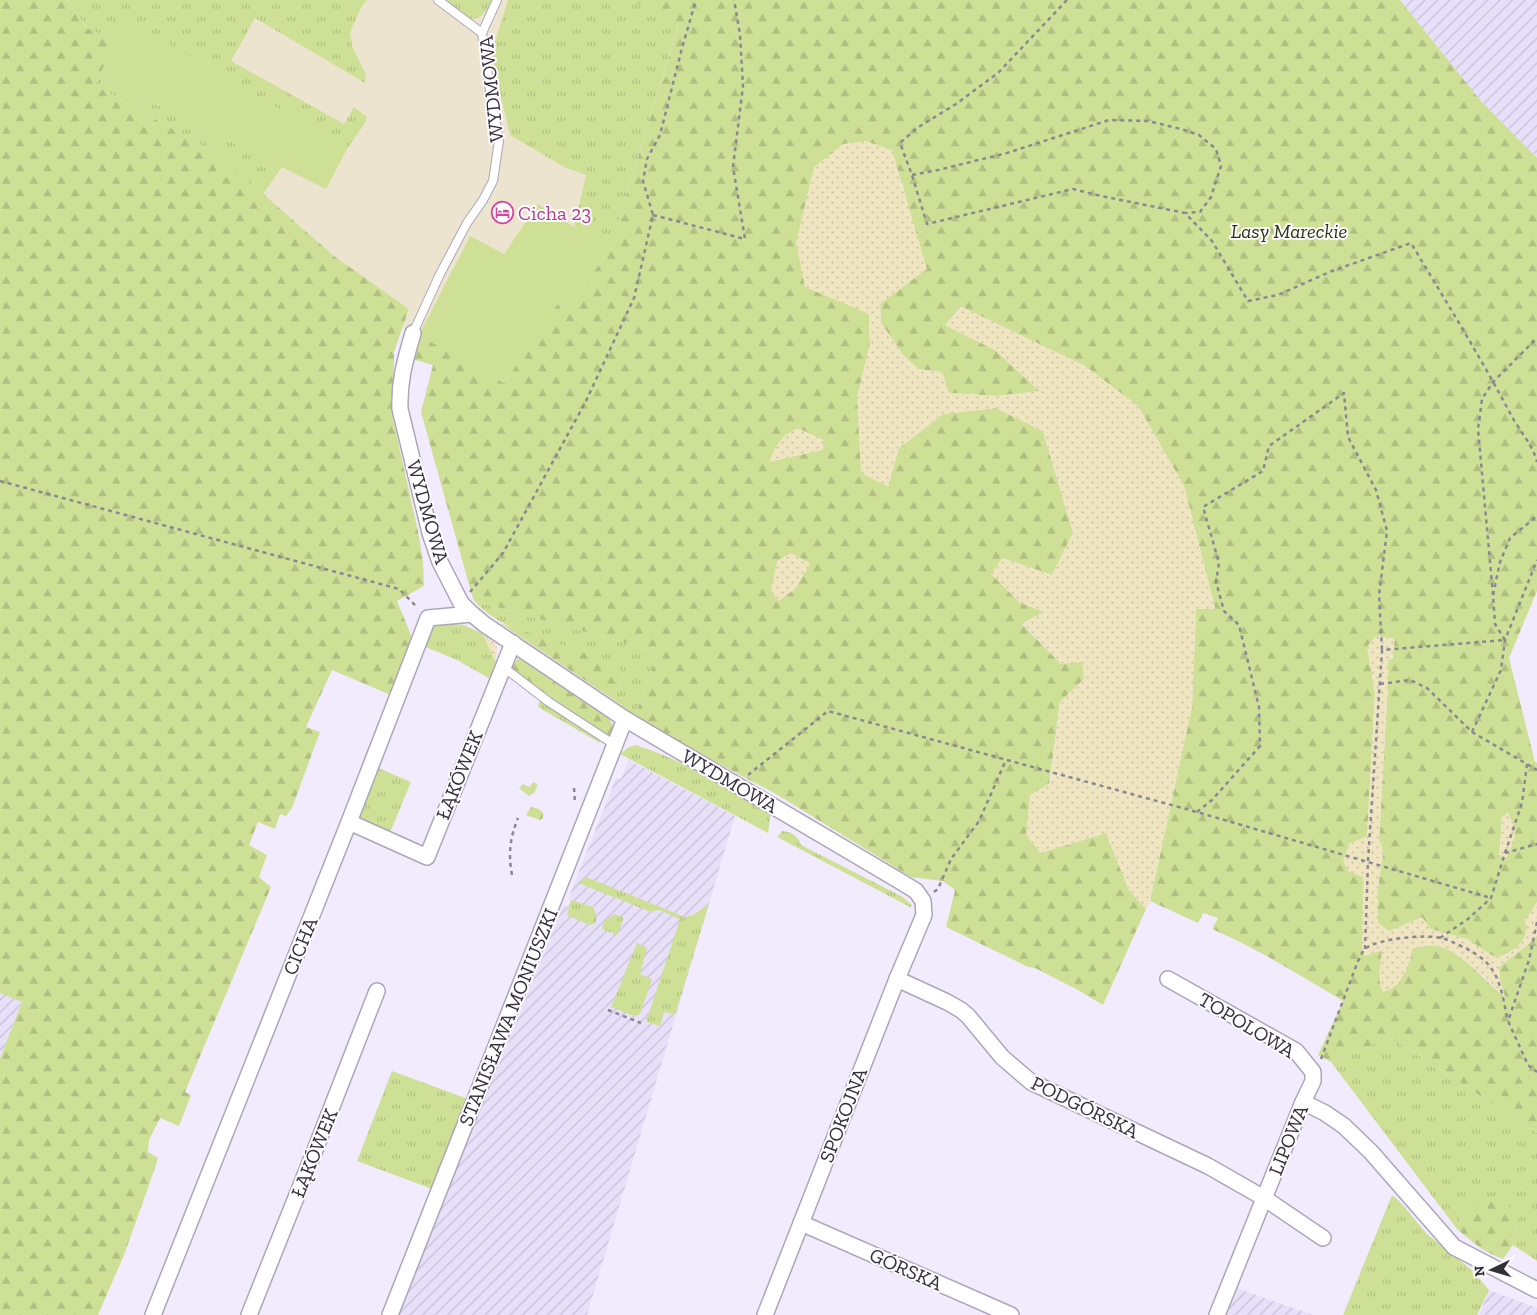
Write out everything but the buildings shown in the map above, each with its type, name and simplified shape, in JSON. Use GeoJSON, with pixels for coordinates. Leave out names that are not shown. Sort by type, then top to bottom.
{"type":"FeatureCollection","features":[{"type":"Feature","properties":{"kind":"street","name":"WYDMOWA"},"geometry":{"type":"LineString","coordinates":[[413,333],[402,368],[400,409],[430,533],[440,562],[467,608],[484,624],[626,719],[916,891],[924,908]]}},
{"type":"Feature","properties":{"kind":"street"},"geometry":{"type":"LineString","coordinates":[[428,618],[467,608]]}},
{"type":"Feature","properties":{"kind":"street","name":"CICHA"},"geometry":{"type":"LineString","coordinates":[[152,1315],[349,822],[428,618]]}},
{"type":"Feature","properties":{"kind":"street","name":"ŁĄKÓWEK"},"geometry":{"type":"LineString","coordinates":[[349,822],[427,857],[513,643]]}},
{"type":"Feature","properties":{"kind":"street","name":"STANISŁAWA MONIUSZKI"},"geometry":{"type":"LineString","coordinates":[[390,1315],[626,719]]}},
{"type":"Feature","properties":{"kind":"street","name":"SPOKOJNA"},"geometry":{"type":"LineString","coordinates":[[764,1315],[924,908]]}},
{"type":"Feature","properties":{"kind":"street","name":"TOPOLOWA"},"geometry":{"type":"LineString","coordinates":[[1168,979],[1296,1051],[1313,1072],[1313,1082]]}},
{"type":"Feature","properties":{"kind":"street","name":"PODGÓRSKA"},"geometry":{"type":"LineString","coordinates":[[897,980],[961,1010],[1002,1057],[1031,1082],[1208,1166],[1264,1198]]}},
{"type":"Feature","properties":{"kind":"street","name":"ŁĄKÓWEK"},"geometry":{"type":"LineString","coordinates":[[249,1315],[377,990]]}},
{"type":"Feature","properties":{"kind":"street","name":"LIPOWA"},"geometry":{"type":"LineString","coordinates":[[1217,1315],[1303,1102],[1313,1082]]}},
{"type":"Feature","properties":{"kind":"street"},"geometry":{"type":"LineString","coordinates":[[1303,1102],[1325,1113],[1344,1126],[1370,1152],[1454,1246],[1537,1290]]}},
{"type":"Feature","properties":{"kind":"street","name":"LIPOWA"},"geometry":{"type":"LineString","coordinates":[[1264,1198],[1323,1238]]}},
{"type":"Feature","properties":{"kind":"street","name":"GÓRSKA"},"geometry":{"type":"LineString","coordinates":[[801,1223],[1011,1315]]}},
{"type":"Feature","properties":{"kind":"lane"},"geometry":{"type":"LineString","coordinates":[[438,0],[482,33]]}},
{"type":"Feature","properties":{"kind":"lane","name":"WYDMOWA"},"geometry":{"type":"LineString","coordinates":[[413,333],[467,223],[493,181],[499,140],[489,87],[482,33],[497,0]]}},
{"type":"Feature","properties":{"kind":"lane"},"geometry":{"type":"LineString","coordinates":[[503,667],[549,702],[615,745]]}},
{"type":"Feature","properties":{"kind":"path"},"geometry":{"type":"LineString","coordinates":[[467,608],[503,553],[586,401],[634,298],[653,215],[643,181],[647,158],[660,135],[696,0]]}},
{"type":"Feature","properties":{"kind":"path"},"geometry":{"type":"LineString","coordinates":[[653,215],[744,239],[733,167],[743,86],[740,34],[734,0]]}},
{"type":"Feature","properties":{"kind":"path"},"geometry":{"type":"LineString","coordinates":[[912,175],[1007,153],[1109,120],[1148,121],[1199,135],[1216,149],[1221,166],[1211,197],[1200,212],[1185,213],[1073,189],[928,224],[900,143],[917,128],[956,104],[998,73],[1067,0]]}},
{"type":"Feature","properties":{"kind":"path"},"geometry":{"type":"LineString","coordinates":[[1185,213],[1212,241],[1248,301],[1278,295],[1332,271],[1411,243],[1479,354],[1537,462]]}},
{"type":"Feature","properties":{"kind":"path"},"geometry":{"type":"LineString","coordinates":[[1504,640],[1495,624],[1478,429],[1482,399],[1493,382],[1537,338]]}},
{"type":"Feature","properties":{"kind":"path"},"geometry":{"type":"LineString","coordinates":[[1197,812],[1212,800],[1260,746],[1259,706],[1239,625],[1224,611],[1216,582],[1218,563],[1204,507],[1263,471],[1269,446],[1344,394],[1348,437],[1376,490],[1386,531],[1379,595],[1382,650],[1368,861],[1365,949],[1358,961],[1313,1082]]}},
{"type":"Feature","properties":{"kind":"path"},"geometry":{"type":"LineString","coordinates":[[0,481],[399,589],[428,618]]}},
{"type":"Feature","properties":{"kind":"path"},"geometry":{"type":"LineString","coordinates":[[1493,595],[1500,562],[1510,538],[1537,516]]}},
{"type":"Feature","properties":{"kind":"path"},"geometry":{"type":"LineString","coordinates":[[1472,732],[1501,670],[1504,640],[1537,560]]}},
{"type":"Feature","properties":{"kind":"path"},"geometry":{"type":"LineString","coordinates":[[1382,650],[1504,640]]}},
{"type":"Feature","properties":{"kind":"path"},"geometry":{"type":"LineString","coordinates":[[1380,684],[1410,680],[1427,688],[1472,732],[1537,770]]}},
{"type":"Feature","properties":{"kind":"path"},"geometry":{"type":"LineString","coordinates":[[737,784],[828,711],[1197,812],[1238,826],[1368,861],[1491,898]]}},
{"type":"Feature","properties":{"kind":"path"},"geometry":{"type":"LineString","coordinates":[[924,908],[938,889],[951,859],[979,821],[1006,760]]}},
{"type":"Feature","properties":{"kind":"path"},"geometry":{"type":"LineString","coordinates":[[1440,938],[1468,919],[1491,898],[1522,803],[1528,764]]}},
{"type":"Feature","properties":{"kind":"path"},"geometry":{"type":"LineString","coordinates":[[574,788],[576,810]]}},
{"type":"Feature","properties":{"kind":"path"},"geometry":{"type":"LineString","coordinates":[[512,875],[511,837],[518,818]]}},
{"type":"Feature","properties":{"kind":"path"},"geometry":{"type":"LineString","coordinates":[[1505,853],[1537,844]]}},
{"type":"Feature","properties":{"kind":"path"},"geometry":{"type":"LineString","coordinates":[[1508,1020],[1529,960],[1537,922]]}},
{"type":"Feature","properties":{"kind":"path"},"geometry":{"type":"LineString","coordinates":[[1365,949],[1380,942],[1422,937],[1440,938],[1462,947],[1485,961],[1500,984],[1508,1020],[1528,1064],[1537,1072]]}},
{"type":"Feature","properties":{"kind":"path"},"geometry":{"type":"LineString","coordinates":[[608,1010],[641,1023]]}},
{"type":"Feature","properties":{"kind":"shaded area"},"geometry":{"type":"Polygon","coordinates":[[[137,0],[631,0],[679,22],[611,245],[504,383],[403,327],[409,309],[334,256],[220,156],[137,0]]]}},
{"type":"Feature","properties":{"kind":"shaded area"},"geometry":{"type":"Polygon","coordinates":[[[1400,0],[1537,0],[1537,158],[1480,100],[1400,0]]]}},
{"type":"Feature","properties":{"kind":"shaded area"},"geometry":{"type":"Polygon","coordinates":[[[629,760],[735,816],[587,1315],[396,1315],[452,1172],[507,1045],[563,905],[568,907],[571,900],[568,899],[616,778],[621,779],[629,760]]]}},
{"type":"Feature","properties":{"kind":"shaded area"},"geometry":{"type":"Polygon","coordinates":[[[0,993],[22,1001],[0,1058],[0,993]]]}},
{"type":"Feature","properties":{"kind":"shaded area"},"geometry":{"type":"Polygon","coordinates":[[[1236,1288],[1313,1315],[1226,1315],[1236,1288]]]}},
{"type":"Feature","properties":{"kind":"shaded area"},"geometry":{"type":"Polygon","coordinates":[[[1489,1290],[1537,1308],[1537,1315],[1479,1315],[1489,1290]]]}},
{"type":"Feature","properties":{"kind":"green space"},"geometry":{"type":"Polygon","coordinates":[[[0,0],[67,0],[87,28],[116,42],[95,85],[220,156],[334,256],[409,309],[394,352],[393,419],[423,562],[424,586],[397,601],[413,640],[393,696],[332,670],[306,727],[320,732],[292,808],[286,816],[280,814],[275,829],[258,822],[249,845],[267,855],[259,877],[271,887],[185,1092],[191,1095],[179,1126],[160,1118],[149,1140],[148,1152],[158,1158],[124,1255],[98,1315],[0,1315],[0,1058],[22,1002],[0,993],[0,0]]]}},
{"type":"Feature","properties":{"kind":"green space"},"geometry":{"type":"Polygon","coordinates":[[[67,0],[368,0],[363,4],[350,32],[352,46],[366,75],[365,83],[255,18],[231,61],[344,124],[354,107],[367,117],[365,123],[347,149],[127,20],[116,42],[87,28],[67,0]]]}},
{"type":"Feature","properties":{"kind":"green space"},"geometry":{"type":"Polygon","coordinates":[[[446,0],[493,0],[481,16],[471,18],[460,12],[446,0]]]}},
{"type":"Feature","properties":{"kind":"green space"},"geometry":{"type":"Polygon","coordinates":[[[508,0],[631,0],[679,22],[611,245],[574,227],[586,175],[564,167],[510,135],[491,54],[508,0]]]}},
{"type":"Feature","properties":{"kind":"green space","name":"Lasy Mareckie"},"geometry":{"type":"Polygon","coordinates":[[[631,0],[1400,0],[1480,100],[1537,158],[1537,591],[1509,658],[1535,762],[1537,763],[1537,902],[1525,919],[1526,933],[1524,939],[1511,951],[1498,958],[1431,929],[1388,931],[1378,923],[1378,890],[1383,855],[1379,840],[1388,691],[1388,660],[1393,658],[1394,639],[1376,636],[1367,647],[1375,693],[1367,837],[1349,844],[1348,871],[1363,877],[1365,956],[1382,950],[1380,977],[1410,961],[1412,948],[1436,945],[1458,955],[1505,997],[1500,980],[1499,967],[1537,935],[1537,1133],[1390,1037],[1331,1062],[1318,1055],[1343,1001],[1295,972],[1212,929],[1218,918],[1203,913],[1198,923],[1150,901],[1192,706],[1196,609],[1215,608],[1184,486],[1138,406],[1085,366],[961,307],[945,325],[995,350],[1040,391],[997,396],[948,393],[942,372],[918,369],[904,356],[881,323],[880,304],[915,232],[902,182],[869,313],[870,344],[857,398],[888,486],[899,448],[943,414],[996,408],[1043,431],[1073,533],[1052,575],[1002,558],[1019,602],[1044,612],[1022,624],[1061,664],[1083,661],[1084,679],[1060,702],[1040,853],[1106,833],[1129,890],[1146,909],[1103,1005],[1035,968],[1028,967],[946,927],[955,890],[943,881],[911,877],[776,794],[695,751],[635,716],[658,652],[473,599],[421,412],[433,365],[412,359],[419,335],[504,383],[561,299],[572,306],[611,245],[679,23],[631,0]],[[812,435],[769,462],[823,440],[812,435]],[[810,563],[778,601],[795,589],[810,563]],[[1501,818],[1499,854],[1506,858],[1501,818]]]}},
{"type":"Feature","properties":{"kind":"green space"},"geometry":{"type":"Polygon","coordinates":[[[127,19],[347,149],[326,189],[99,76],[127,19]]]}},
{"type":"Feature","properties":{"kind":"green space"},"geometry":{"type":"Polygon","coordinates":[[[99,76],[282,167],[263,194],[220,156],[95,85],[99,76]]]}},
{"type":"Feature","properties":{"kind":"green space"},"geometry":{"type":"Polygon","coordinates":[[[538,204],[574,227],[611,245],[572,306],[561,299],[504,383],[419,335],[470,236],[504,254],[538,204]]]}},
{"type":"Feature","properties":{"kind":"green space"},"geometry":{"type":"Polygon","coordinates":[[[473,599],[658,652],[635,716],[614,700],[624,671],[596,657],[513,628],[497,620],[473,599]]]}},
{"type":"Feature","properties":{"kind":"green space"},"geometry":{"type":"Polygon","coordinates":[[[438,621],[464,625],[483,634],[496,663],[492,680],[457,660],[423,646],[430,626],[438,621]]]}},
{"type":"Feature","properties":{"kind":"green space"},"geometry":{"type":"Polygon","coordinates":[[[500,623],[599,658],[624,671],[614,700],[500,623]]]}},
{"type":"Feature","properties":{"kind":"green space"},"geometry":{"type":"Polygon","coordinates":[[[518,658],[571,686],[597,706],[614,727],[610,739],[550,701],[511,668],[518,658]]]}},
{"type":"Feature","properties":{"kind":"green space"},"geometry":{"type":"Polygon","coordinates":[[[540,700],[599,739],[600,743],[538,707],[540,700]]]}},
{"type":"Feature","properties":{"kind":"green space"},"geometry":{"type":"Polygon","coordinates":[[[636,745],[689,767],[771,812],[768,833],[620,754],[629,747],[636,745]]]}},
{"type":"Feature","properties":{"kind":"green space"},"geometry":{"type":"Polygon","coordinates":[[[376,767],[411,782],[389,835],[355,822],[376,767]]]}},
{"type":"Feature","properties":{"kind":"green space"},"geometry":{"type":"Polygon","coordinates":[[[534,782],[538,785],[534,793],[529,796],[519,788],[523,784],[529,787],[534,782]]]}},
{"type":"Feature","properties":{"kind":"green space"},"geometry":{"type":"Polygon","coordinates":[[[531,807],[539,809],[543,813],[543,818],[540,820],[526,815],[531,807]]]}},
{"type":"Feature","properties":{"kind":"green space"},"geometry":{"type":"Polygon","coordinates":[[[782,831],[794,835],[801,845],[903,897],[913,906],[910,907],[777,837],[782,831]]]}},
{"type":"Feature","properties":{"kind":"green space"},"geometry":{"type":"Polygon","coordinates":[[[586,877],[685,917],[693,915],[709,904],[675,1015],[664,1012],[660,1026],[646,1022],[680,919],[659,910],[651,912],[578,883],[586,877]]]}},
{"type":"Feature","properties":{"kind":"green space"},"geometry":{"type":"Polygon","coordinates":[[[571,900],[593,907],[596,914],[587,910],[576,913],[580,921],[567,915],[571,900]]]}},
{"type":"Feature","properties":{"kind":"green space"},"geometry":{"type":"Polygon","coordinates":[[[587,910],[596,914],[596,923],[590,925],[580,921],[576,912],[587,910]]]}},
{"type":"Feature","properties":{"kind":"green space"},"geometry":{"type":"Polygon","coordinates":[[[615,914],[624,918],[617,935],[602,929],[604,921],[615,914]]]}},
{"type":"Feature","properties":{"kind":"green space"},"geometry":{"type":"Polygon","coordinates":[[[637,943],[647,948],[640,974],[652,979],[640,1014],[634,1016],[611,1007],[637,943]]]}},
{"type":"Feature","properties":{"kind":"green space"},"geometry":{"type":"Polygon","coordinates":[[[1390,1037],[1537,1133],[1537,1261],[1513,1245],[1518,1219],[1462,1214],[1457,1229],[1331,1062],[1390,1037]]]}},
{"type":"Feature","properties":{"kind":"green space"},"geometry":{"type":"Polygon","coordinates":[[[392,1071],[468,1099],[432,1189],[357,1161],[392,1071]]]}},
{"type":"Feature","properties":{"kind":"green space"},"geometry":{"type":"Polygon","coordinates":[[[1392,1195],[1427,1234],[1472,1270],[1489,1290],[1477,1315],[1343,1315],[1392,1195]]]}},
{"type":"Feature","properties":{"kind":"green space"},"geometry":{"type":"Polygon","coordinates":[[[1503,1198],[1518,1219],[1513,1245],[1503,1259],[1496,1257],[1473,1243],[1457,1229],[1462,1214],[1475,1204],[1503,1198]]]}},
{"type":"Feature","properties":{"kind":"sand"},"geometry":{"type":"Polygon","coordinates":[[[866,141],[892,150],[927,269],[880,304],[881,323],[904,356],[918,369],[942,372],[949,393],[997,396],[1039,391],[995,350],[945,325],[962,307],[1085,366],[1138,406],[1184,486],[1215,609],[1196,609],[1192,706],[1150,901],[1146,909],[1129,890],[1106,833],[1040,853],[1026,835],[1030,795],[1050,783],[1060,702],[1084,679],[1082,662],[1061,664],[1022,623],[1044,612],[1019,602],[991,574],[1002,558],[1052,575],[1073,533],[1043,431],[996,408],[943,414],[899,448],[888,487],[861,473],[857,398],[870,344],[869,314],[805,287],[796,243],[814,167],[843,144],[866,141]]]}},
{"type":"Feature","properties":{"kind":"sand"},"geometry":{"type":"Polygon","coordinates":[[[798,428],[823,440],[823,450],[769,462],[779,442],[787,434],[798,428]]]}},
{"type":"Feature","properties":{"kind":"sand"},"geometry":{"type":"Polygon","coordinates":[[[791,553],[810,563],[795,589],[778,601],[771,591],[777,561],[791,553]]]}},
{"type":"Feature","properties":{"kind":"sand"},"geometry":{"type":"Polygon","coordinates":[[[483,634],[497,645],[496,663],[483,634]]]}},
{"type":"Feature","properties":{"kind":"sand"},"geometry":{"type":"Polygon","coordinates":[[[1376,636],[1395,639],[1392,659],[1388,660],[1388,691],[1379,840],[1383,855],[1378,890],[1378,923],[1389,931],[1422,917],[1431,929],[1468,939],[1498,958],[1516,948],[1524,939],[1526,934],[1525,919],[1537,902],[1537,935],[1499,967],[1505,998],[1463,959],[1444,948],[1433,946],[1412,948],[1404,975],[1395,986],[1383,992],[1379,977],[1382,950],[1365,956],[1362,952],[1363,877],[1348,871],[1343,861],[1349,844],[1367,836],[1375,693],[1367,647],[1376,636]]]}},
{"type":"Feature","properties":{"kind":"sand"},"geometry":{"type":"Polygon","coordinates":[[[1508,812],[1515,835],[1506,858],[1499,854],[1501,818],[1508,812]]]}},
{"type":"Feature","properties":{"kind":"place","name":"Cicha 23"},"geometry":{"type":"Point","coordinates":[502,213]}}]}
